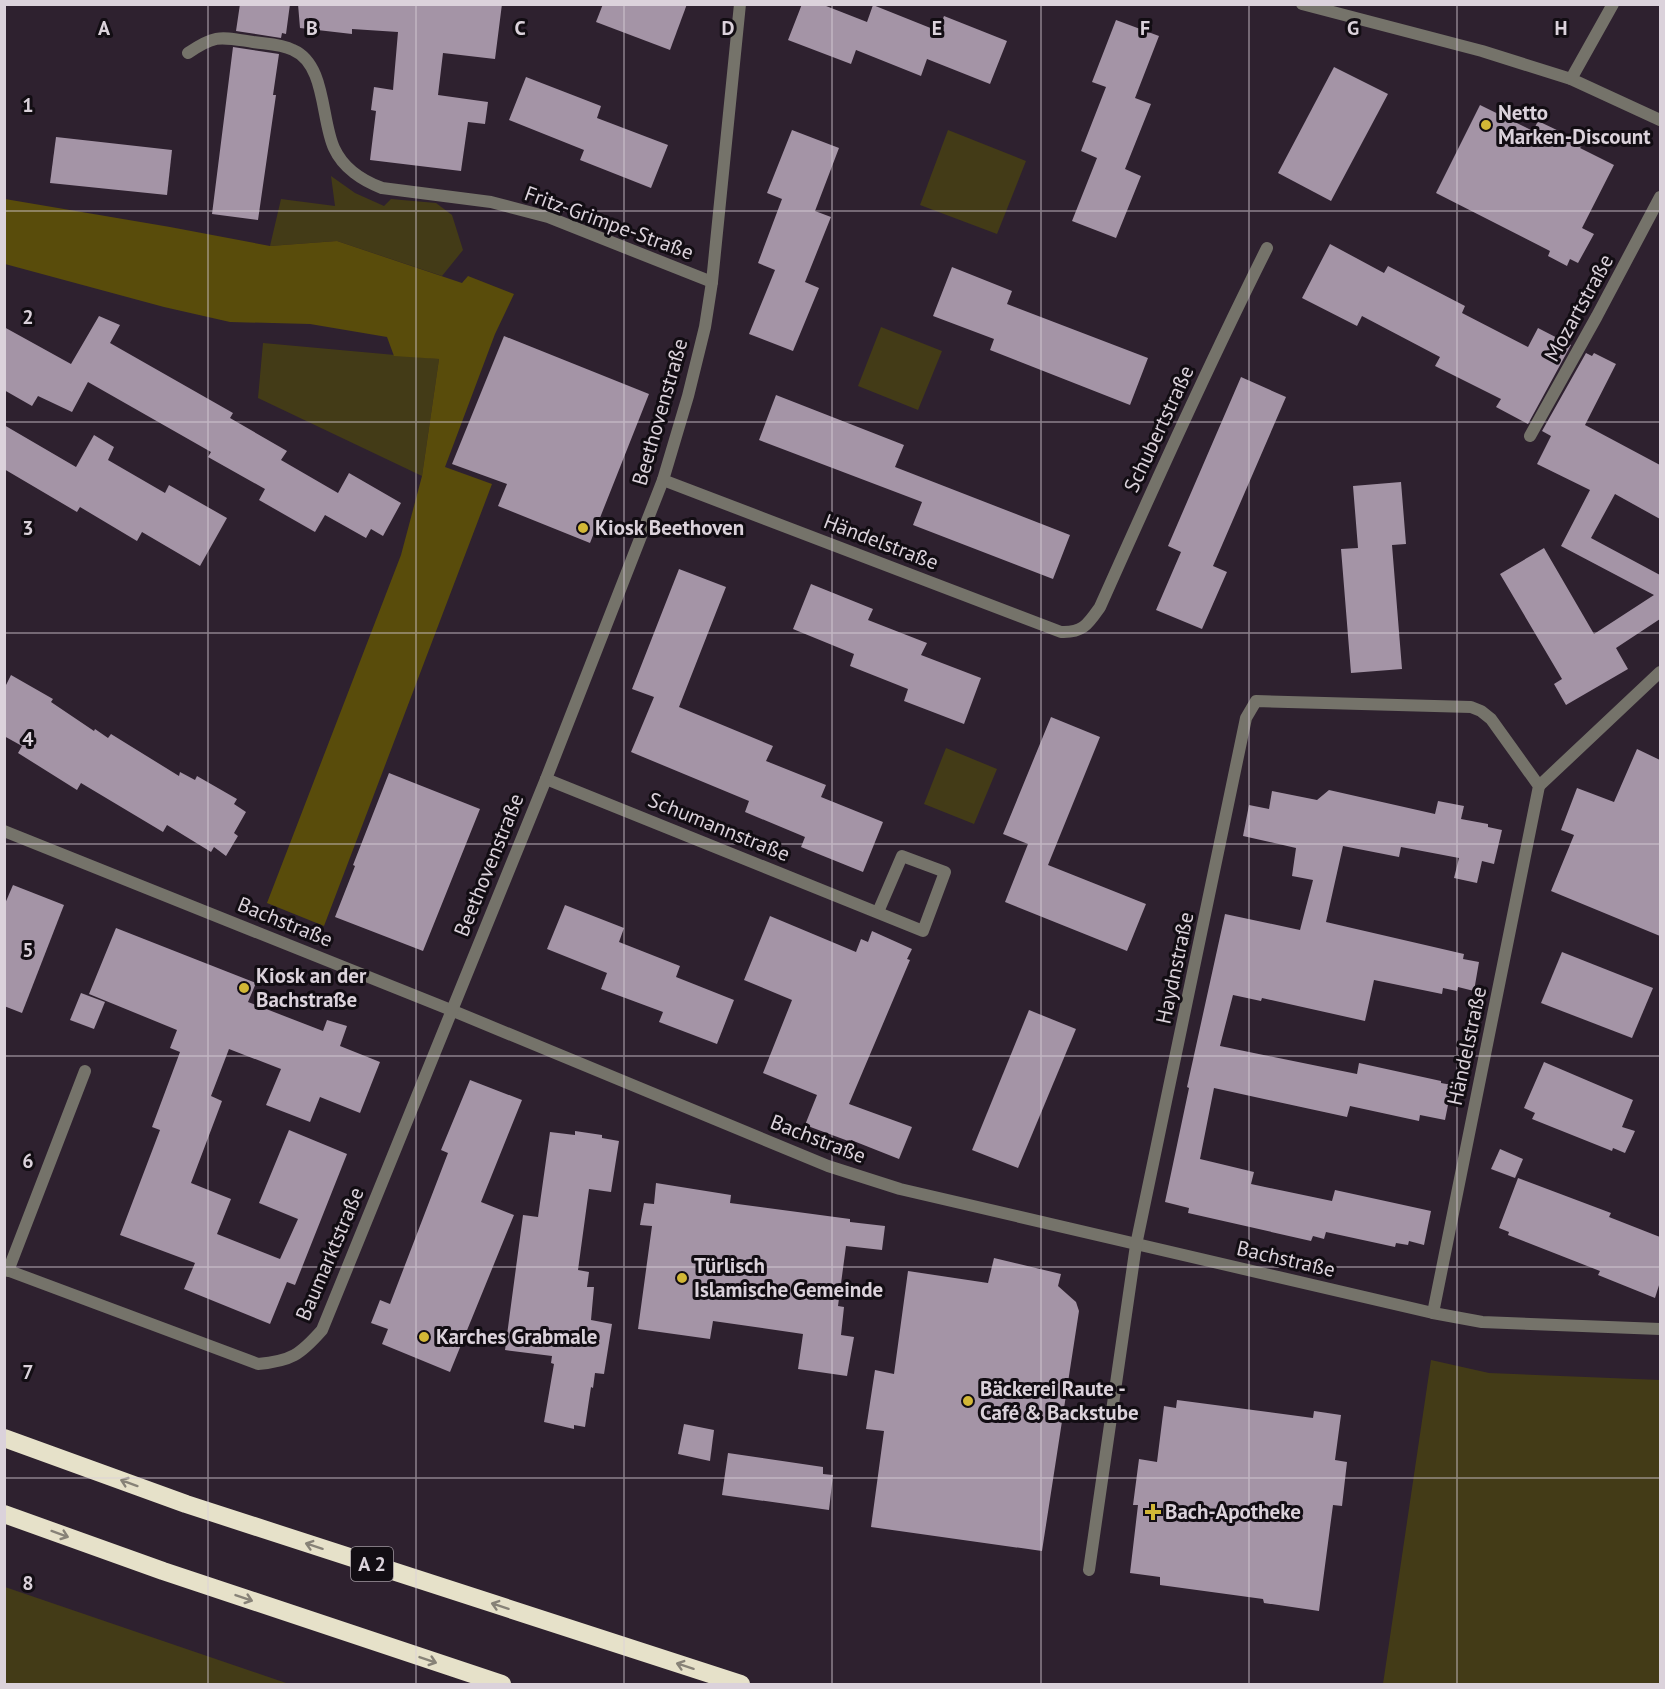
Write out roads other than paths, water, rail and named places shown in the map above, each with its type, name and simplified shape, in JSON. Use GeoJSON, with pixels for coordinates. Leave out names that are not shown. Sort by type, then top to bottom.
{"type":"FeatureCollection","features":[{"type":"Feature","properties":{"kind":"highway","name":"A 2"},"geometry":{"type":"LineString","coordinates":[[4,1438],[186,1504],[741,1684]]}},
{"type":"Feature","properties":{"kind":"highway"},"geometry":{"type":"LineString","coordinates":[[4,1514],[163,1571],[502,1684]]}},
{"type":"Feature","properties":{"kind":"street","name":"Beethovenstraße"},"geometry":{"type":"LineString","coordinates":[[451,1010],[546,778],[663,480],[688,396],[705,327],[712,282],[740,4]]}},
{"type":"Feature","properties":{"kind":"street"},"geometry":{"type":"LineString","coordinates":[[1302,4],[1482,51],[1571,79],[1660,120]]}},
{"type":"Feature","properties":{"kind":"street"},"geometry":{"type":"LineString","coordinates":[[1571,79],[1613,4]]}},
{"type":"Feature","properties":{"kind":"street","name":"Fritz-Grimpe-Straße"},"geometry":{"type":"LineString","coordinates":[[188,53],[206,41],[218,37],[294,50],[306,59],[314,71],[334,147],[342,161],[367,182],[382,188],[491,202],[548,217],[712,282]]}},
{"type":"Feature","properties":{"kind":"street","name":"Mozartstraße"},"geometry":{"type":"LineString","coordinates":[[1530,436],[1660,197]]}},
{"type":"Feature","properties":{"kind":"street","name":"Schubertstraße"},"geometry":{"type":"LineString","coordinates":[[1086,626],[1100,607],[1230,320],[1267,248]]}},
{"type":"Feature","properties":{"kind":"street","name":"Händelstraße"},"geometry":{"type":"LineString","coordinates":[[663,480],[1061,632],[1071,633],[1086,626]]}},
{"type":"Feature","properties":{"kind":"street"},"geometry":{"type":"LineString","coordinates":[[1539,786],[1660,672]]}},
{"type":"Feature","properties":{"kind":"street","name":"Haydnstraße"},"geometry":{"type":"LineString","coordinates":[[1089,1570],[1136,1245],[1246,718],[1256,701],[1471,707],[1491,719],[1539,786]]}},
{"type":"Feature","properties":{"kind":"street","name":"Schumannstraße"},"geometry":{"type":"LineString","coordinates":[[546,778],[923,931],[945,872],[902,856],[878,912]]}},
{"type":"Feature","properties":{"kind":"street","name":"Händelstraße"},"geometry":{"type":"LineString","coordinates":[[1432,1313],[1539,786]]}},
{"type":"Feature","properties":{"kind":"street","name":"Bachstraße"},"geometry":{"type":"LineString","coordinates":[[4,831],[451,1010],[828,1166],[906,1190],[1432,1313],[1482,1322],[1660,1329]]}},
{"type":"Feature","properties":{"kind":"street","name":"Baumarktstraße"},"geometry":{"type":"LineString","coordinates":[[85,1071],[6,1270],[258,1364],[282,1362],[307,1348],[322,1330],[451,1010]]}},
{"type":"Feature","properties":{"kind":"place","name":"Netto Marken-Discount"},"geometry":{"type":"Point","coordinates":[1486,125]}},
{"type":"Feature","properties":{"kind":"place","name":"Kiosk Beethoven"},"geometry":{"type":"Point","coordinates":[583,528]}},
{"type":"Feature","properties":{"kind":"place","name":"Kiosk an der Bachstraße"},"geometry":{"type":"Point","coordinates":[244,988]}},
{"type":"Feature","properties":{"kind":"place","name":"Türlisch Islamische Gemeinde"},"geometry":{"type":"Point","coordinates":[682,1278]}},
{"type":"Feature","properties":{"kind":"place","name":"Karches Grabmale"},"geometry":{"type":"Point","coordinates":[424,1337]}},
{"type":"Feature","properties":{"kind":"place","name":"Bäckerei Raute - Café & Backstube"},"geometry":{"type":"Point","coordinates":[968,1401]}},
{"type":"Feature","properties":{"kind":"place","name":"Bach-Apotheke"},"geometry":{"type":"Point","coordinates":[1153,1512]}}]}
